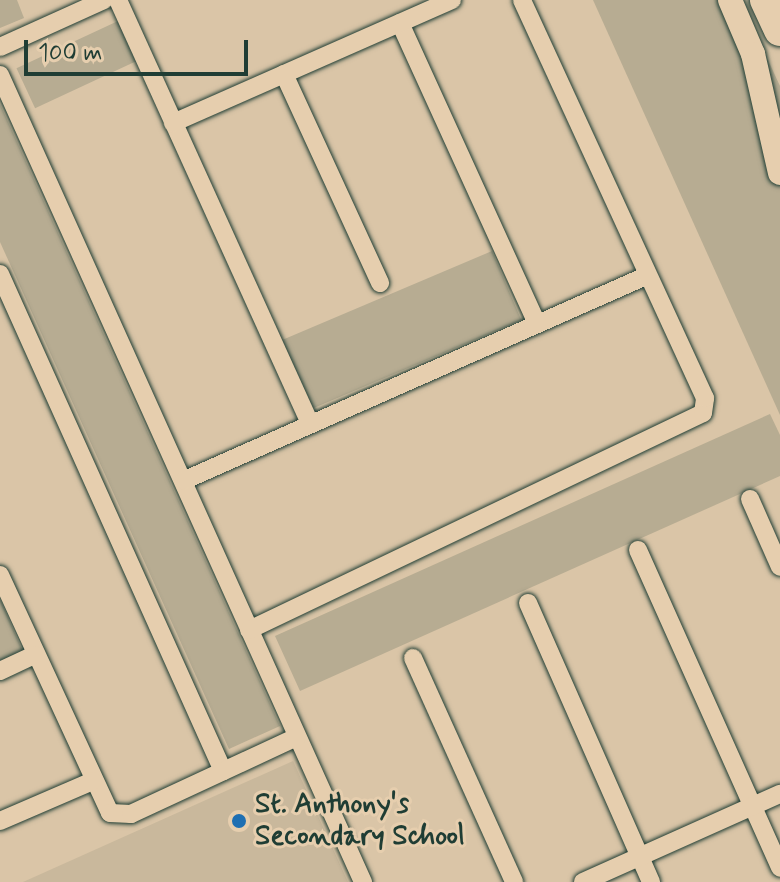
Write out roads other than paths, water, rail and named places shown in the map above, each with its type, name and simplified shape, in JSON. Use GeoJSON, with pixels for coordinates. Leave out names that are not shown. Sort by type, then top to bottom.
{"type":"FeatureCollection","features":[{"type":"Feature","properties":{"kind":"highway"},"geometry":{"type":"LineString","coordinates":[[766,0],[780,30]]}},
{"type":"Feature","properties":{"kind":"street"},"geometry":{"type":"LineString","coordinates":[[0,47],[104,0]]}},
{"type":"Feature","properties":{"kind":"street"},"geometry":{"type":"LineString","coordinates":[[118,0],[310,424]]}},
{"type":"Feature","properties":{"kind":"street"},"geometry":{"type":"LineString","coordinates":[[173,123],[452,0]]}},
{"type":"Feature","properties":{"kind":"street"},"geometry":{"type":"LineString","coordinates":[[249,630],[696,420],[705,398],[646,276],[522,0]]}},
{"type":"Feature","properties":{"kind":"street"},"geometry":{"type":"LineString","coordinates":[[730,0],[753,54],[780,173]]}},
{"type":"Feature","properties":{"kind":"street"},"geometry":{"type":"LineString","coordinates":[[400,23],[537,323]]}},
{"type":"Feature","properties":{"kind":"street"},"geometry":{"type":"LineString","coordinates":[[284,74],[380,283]]}},
{"type":"Feature","properties":{"kind":"street"},"geometry":{"type":"LineString","coordinates":[[0,75],[185,480],[363,882]]}},
{"type":"Feature","properties":{"kind":"street"},"geometry":{"type":"LineString","coordinates":[[185,480],[646,276]]}},
{"type":"Feature","properties":{"kind":"street"},"geometry":{"type":"LineString","coordinates":[[2,283],[223,771]]}},
{"type":"Feature","properties":{"kind":"street"},"geometry":{"type":"LineString","coordinates":[[750,499],[780,567]]}},
{"type":"Feature","properties":{"kind":"street"},"geometry":{"type":"LineString","coordinates":[[638,550],[780,868]]}},
{"type":"Feature","properties":{"kind":"street"},"geometry":{"type":"LineString","coordinates":[[0,575],[110,813],[119,816],[297,737]]}},
{"type":"Feature","properties":{"kind":"street"},"geometry":{"type":"LineString","coordinates":[[528,603],[651,882]]}},
{"type":"Feature","properties":{"kind":"street"},"geometry":{"type":"LineString","coordinates":[[0,671],[35,655]]}},
{"type":"Feature","properties":{"kind":"street"},"geometry":{"type":"LineString","coordinates":[[413,658],[514,882]]}},
{"type":"Feature","properties":{"kind":"street"},"geometry":{"type":"LineString","coordinates":[[0,821],[93,781]]}},
{"type":"Feature","properties":{"kind":"street"},"geometry":{"type":"LineString","coordinates":[[583,882],[780,794]]}},
{"type":"Feature","properties":{"kind":"place","name":"St. Anthony's Secondary School"},"geometry":{"type":"Point","coordinates":[239,821]}}]}
